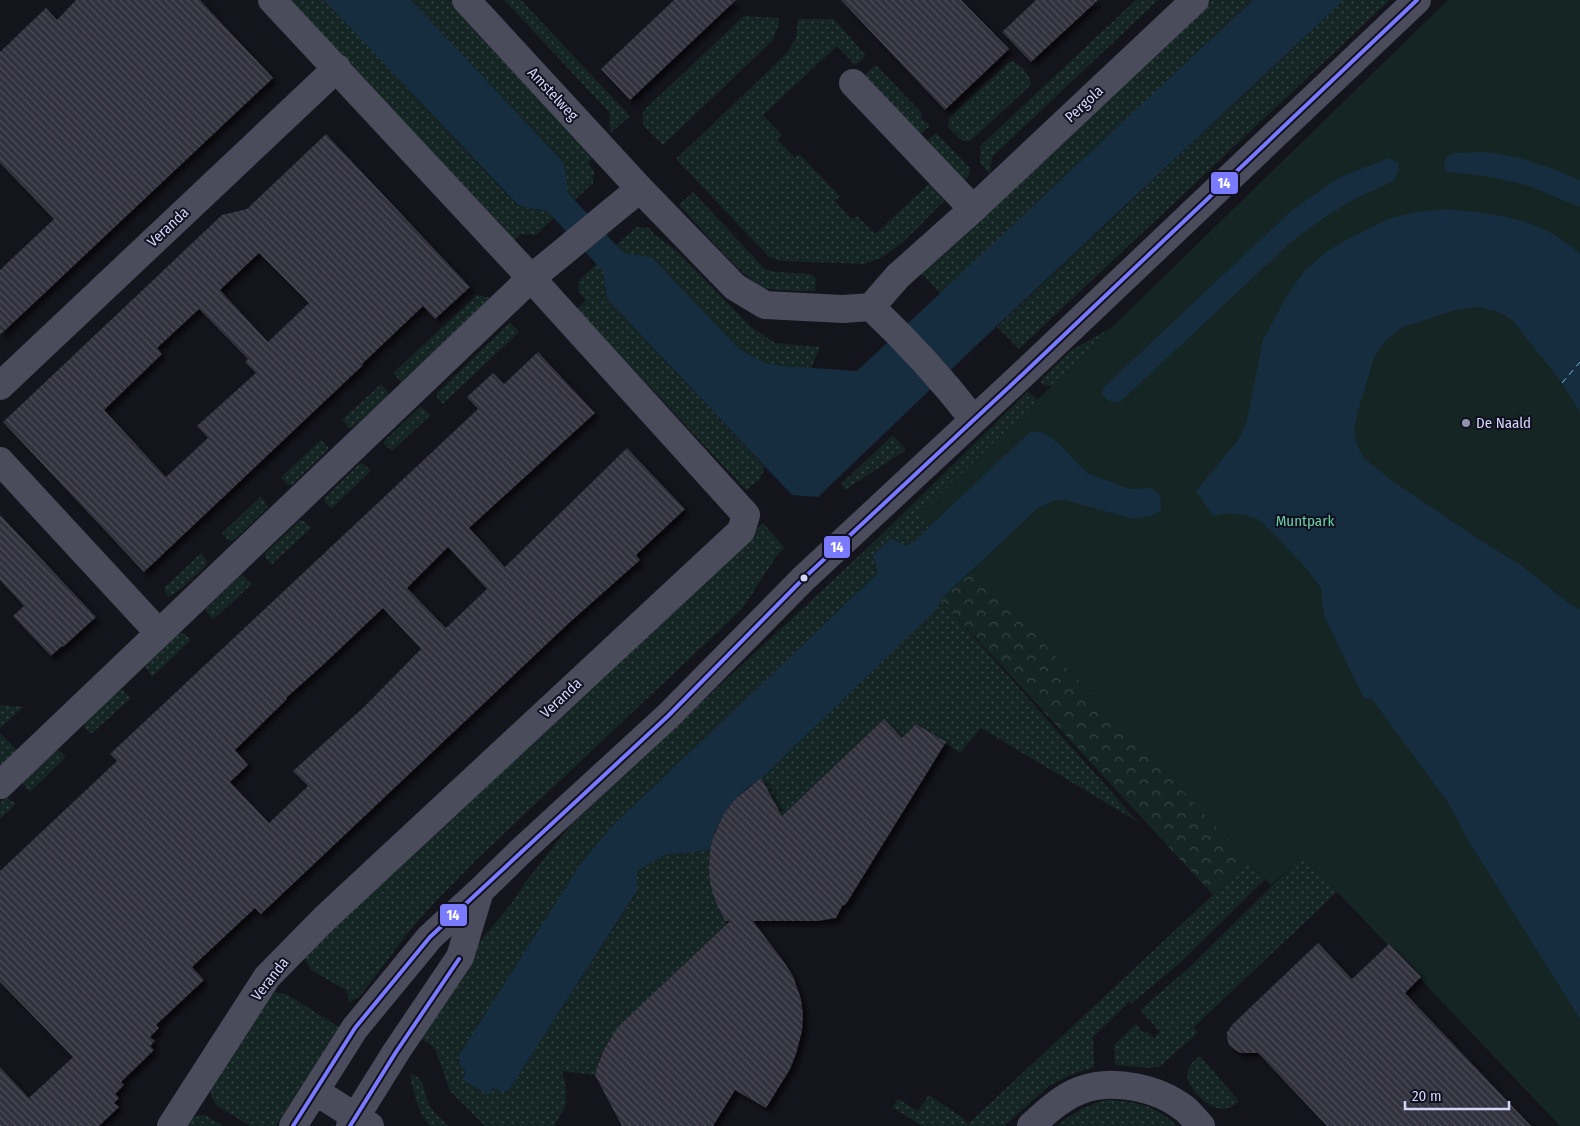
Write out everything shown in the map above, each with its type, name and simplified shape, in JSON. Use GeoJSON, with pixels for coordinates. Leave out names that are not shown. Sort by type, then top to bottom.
{"type":"FeatureCollection","features":[{"type":"Feature","properties":{"kind":"street","name":"Veranda"},"geometry":{"type":"LineString","coordinates":[[171,1126],[268,977],[324,919],[741,531],[746,515],[531,278],[272,0]]}},
{"type":"Feature","properties":{"kind":"street","name":"Amstelweg"},"geometry":{"type":"LineString","coordinates":[[466,0],[640,189],[735,286],[765,305],[843,309],[872,307]]}},
{"type":"Feature","properties":{"kind":"street","name":"Pergola"},"geometry":{"type":"LineString","coordinates":[[872,307],[898,276],[973,209],[1194,0]]}},
{"type":"Feature","properties":{"kind":"street"},"geometry":{"type":"LineString","coordinates":[[293,1126],[355,1028],[424,944],[521,850],[668,716],[803,579],[1022,375],[1417,0]]}},
{"type":"Feature","properties":{"kind":"street","name":"Veranda"},"geometry":{"type":"LineString","coordinates":[[0,386],[337,68]]}},
{"type":"Feature","properties":{"kind":"street"},"geometry":{"type":"LineString","coordinates":[[853,83],[973,209]]}},
{"type":"Feature","properties":{"kind":"street"},"geometry":{"type":"LineString","coordinates":[[0,786],[531,278],[575,243],[597,222],[640,189]]}},
{"type":"Feature","properties":{"kind":"street"},"geometry":{"type":"LineString","coordinates":[[872,307],[897,331],[946,385],[973,419]]}},
{"type":"Feature","properties":{"kind":"street"},"geometry":{"type":"LineString","coordinates":[[0,461],[159,633]]}},
{"type":"Feature","properties":{"kind":"street"},"geometry":{"type":"LineString","coordinates":[[315,1091],[359,1123],[396,1052],[460,957],[480,891]]}},
{"type":"Feature","properties":{"kind":"street"},"geometry":{"type":"LineString","coordinates":[[1031,1126],[1055,1105],[1082,1090],[1109,1085],[1135,1086],[1156,1093],[1184,1109],[1201,1126]]}},
{"type":"Feature","properties":{"kind":"green space"},"geometry":{"type":"Polygon","coordinates":[[[287,0],[325,0],[518,206],[548,211],[554,218],[536,235],[521,234],[514,241],[287,0]]]}},
{"type":"Feature","properties":{"kind":"green space"},"geometry":{"type":"Polygon","coordinates":[[[411,0],[450,0],[595,155],[588,163],[594,171],[593,183],[575,200],[567,192],[564,163],[411,0]]]}},
{"type":"Feature","properties":{"kind":"green space"},"geometry":{"type":"Polygon","coordinates":[[[504,0],[521,0],[630,116],[611,133],[609,112],[504,0]]]}},
{"type":"Feature","properties":{"kind":"green space"},"geometry":{"type":"Polygon","coordinates":[[[1136,0],[1158,0],[992,157],[990,175],[980,163],[980,146],[1136,0]]]}},
{"type":"Feature","properties":{"kind":"green space"},"geometry":{"type":"Polygon","coordinates":[[[1211,0],[1253,0],[941,294],[921,273],[1211,0]]]}},
{"type":"Feature","properties":{"kind":"green space"},"geometry":{"type":"Polygon","coordinates":[[[1344,0],[1390,0],[1019,349],[997,327],[1344,0]]]}},
{"type":"Feature","properties":{"kind":"green space","name":"Muntpark"},"geometry":{"type":"Polygon","coordinates":[[[1448,0],[1580,0],[1580,1126],[1560,1126],[1303,856],[1271,885],[921,513],[1448,0]]]}},
{"type":"Feature","properties":{"kind":"green space"},"geometry":{"type":"Polygon","coordinates":[[[744,16],[779,18],[779,25],[772,41],[663,145],[643,125],[643,111],[744,16]]]}},
{"type":"Feature","properties":{"kind":"green space"},"geometry":{"type":"Polygon","coordinates":[[[798,19],[834,19],[866,56],[855,65],[837,46],[763,115],[782,135],[777,139],[795,158],[799,154],[840,196],[835,201],[852,219],[857,216],[875,234],[930,183],[945,198],[917,229],[898,246],[877,260],[865,264],[779,261],[768,256],[676,159],[786,54],[796,38],[798,19]]]}},
{"type":"Feature","properties":{"kind":"green space"},"geometry":{"type":"Polygon","coordinates":[[[1010,61],[1024,70],[1029,77],[1031,85],[970,141],[962,141],[948,127],[949,118],[1010,61]]]}},
{"type":"Feature","properties":{"kind":"green space"},"geometry":{"type":"Polygon","coordinates":[[[876,65],[921,112],[921,118],[930,126],[920,134],[864,75],[876,65]]]}},
{"type":"Feature","properties":{"kind":"green space"},"geometry":{"type":"Polygon","coordinates":[[[936,133],[970,168],[969,176],[964,180],[927,141],[936,133]]]}},
{"type":"Feature","properties":{"kind":"green space"},"geometry":{"type":"Polygon","coordinates":[[[693,192],[765,269],[776,272],[811,274],[816,278],[815,291],[771,289],[757,284],[722,251],[679,205],[693,192]]]}},
{"type":"Feature","properties":{"kind":"green space"},"geometry":{"type":"Polygon","coordinates":[[[636,227],[650,228],[654,234],[677,251],[750,326],[775,343],[820,347],[811,368],[765,363],[738,348],[652,257],[624,253],[616,245],[636,227]]]}},
{"type":"Feature","properties":{"kind":"green space"},"geometry":{"type":"Polygon","coordinates":[[[597,264],[603,271],[607,299],[765,467],[760,479],[746,490],[577,309],[586,300],[579,293],[578,281],[597,264]]]}},
{"type":"Feature","properties":{"kind":"green space"},"geometry":{"type":"Polygon","coordinates":[[[477,295],[491,298],[401,382],[393,373],[477,295]]]}},
{"type":"Feature","properties":{"kind":"green space"},"geometry":{"type":"Polygon","coordinates":[[[1125,320],[1056,386],[1045,386],[1040,381],[1070,351],[1125,320]]]}},
{"type":"Feature","properties":{"kind":"green space"},"geometry":{"type":"Polygon","coordinates":[[[510,322],[519,332],[443,404],[436,396],[437,393],[510,322]]]}},
{"type":"Feature","properties":{"kind":"green space"},"geometry":{"type":"Polygon","coordinates":[[[381,384],[388,392],[388,396],[352,428],[349,428],[342,420],[381,384]]]}},
{"type":"Feature","properties":{"kind":"green space"},"geometry":{"type":"Polygon","coordinates":[[[1028,391],[1086,447],[1031,431],[912,543],[905,546],[891,538],[872,556],[877,566],[877,574],[611,827],[581,863],[459,1055],[460,1065],[466,1072],[462,1078],[477,1088],[509,1090],[637,892],[637,871],[665,855],[710,850],[709,870],[712,890],[723,917],[729,926],[620,1025],[605,1046],[595,1075],[562,1071],[566,1087],[566,1105],[554,1126],[485,1126],[450,1091],[436,1051],[417,1036],[466,958],[511,904],[527,880],[572,823],[876,540],[1028,391]]]}},
{"type":"Feature","properties":{"kind":"green space"},"geometry":{"type":"Polygon","coordinates":[[[420,407],[431,415],[392,451],[384,444],[384,441],[420,407]]]}},
{"type":"Feature","properties":{"kind":"green space"},"geometry":{"type":"Polygon","coordinates":[[[893,435],[906,450],[845,490],[841,484],[893,435]]]}},
{"type":"Feature","properties":{"kind":"green space"},"geometry":{"type":"Polygon","coordinates":[[[321,440],[328,447],[328,450],[292,485],[288,485],[281,477],[321,440]]]}},
{"type":"Feature","properties":{"kind":"green space"},"geometry":{"type":"Polygon","coordinates":[[[360,463],[364,464],[371,471],[331,509],[324,501],[324,498],[360,463]]]}},
{"type":"Feature","properties":{"kind":"green space"},"geometry":{"type":"Polygon","coordinates":[[[261,496],[268,507],[233,541],[229,541],[222,533],[261,496]]]}},
{"type":"Feature","properties":{"kind":"green space"},"geometry":{"type":"Polygon","coordinates":[[[300,520],[303,520],[311,528],[272,564],[265,557],[265,553],[300,520]]]}},
{"type":"Feature","properties":{"kind":"green space"},"geometry":{"type":"Polygon","coordinates":[[[763,523],[785,548],[778,554],[742,609],[475,861],[411,929],[360,996],[349,1003],[347,991],[311,970],[302,953],[763,523]]]}},
{"type":"Feature","properties":{"kind":"green space"},"geometry":{"type":"Polygon","coordinates":[[[1001,545],[1580,1126],[1304,854],[1265,879],[1248,862],[1213,895],[940,599],[1001,545]]]}},
{"type":"Feature","properties":{"kind":"green space"},"geometry":{"type":"Polygon","coordinates":[[[201,553],[207,561],[207,565],[169,597],[164,588],[201,553]]]}},
{"type":"Feature","properties":{"kind":"green space"},"geometry":{"type":"Polygon","coordinates":[[[241,575],[252,584],[213,620],[205,610],[241,575]]]}},
{"type":"Feature","properties":{"kind":"green space"},"geometry":{"type":"Polygon","coordinates":[[[940,599],[1138,822],[981,728],[960,753],[917,724],[902,738],[884,719],[782,816],[761,779],[937,609],[940,599]]]}},
{"type":"Feature","properties":{"kind":"green space"},"geometry":{"type":"Polygon","coordinates":[[[179,633],[184,633],[191,640],[152,677],[145,666],[179,633]]]}},
{"type":"Feature","properties":{"kind":"green space"},"geometry":{"type":"Polygon","coordinates":[[[120,689],[131,698],[91,734],[84,727],[85,723],[120,689]]]}},
{"type":"Feature","properties":{"kind":"green space"},"geometry":{"type":"Polygon","coordinates":[[[0,705],[24,707],[0,728],[0,705]]]}},
{"type":"Feature","properties":{"kind":"green space"},"geometry":{"type":"Polygon","coordinates":[[[0,733],[17,750],[0,766],[0,733]]]}},
{"type":"Feature","properties":{"kind":"green space"},"geometry":{"type":"Polygon","coordinates":[[[56,750],[59,750],[66,757],[30,792],[23,784],[23,781],[56,750]]]}},
{"type":"Feature","properties":{"kind":"green space"},"geometry":{"type":"Polygon","coordinates":[[[6,797],[16,804],[0,819],[0,803],[6,797]]]}},
{"type":"Feature","properties":{"kind":"green space"},"geometry":{"type":"Polygon","coordinates":[[[1304,854],[1338,891],[1194,1027],[1198,1033],[1159,1067],[1115,1065],[1114,1045],[1136,1024],[1144,1033],[1147,1031],[1154,1038],[1160,1032],[1140,1010],[1191,966],[1304,854]]]}},
{"type":"Feature","properties":{"kind":"green space"},"geometry":{"type":"Polygon","coordinates":[[[1248,862],[1265,879],[1181,962],[1132,1003],[1130,1001],[1093,1037],[1094,1067],[1070,1075],[1049,1086],[1004,1126],[922,1126],[892,1107],[898,1099],[918,1111],[929,1095],[963,1118],[968,1124],[1248,862]]]}},
{"type":"Feature","properties":{"kind":"green space"},"geometry":{"type":"Polygon","coordinates":[[[274,992],[286,994],[339,1027],[276,1126],[250,1126],[216,1105],[211,1096],[211,1087],[274,992]]]}},
{"type":"Feature","properties":{"kind":"green space"},"geometry":{"type":"Polygon","coordinates":[[[1200,1056],[1239,1101],[1234,1105],[1224,1109],[1215,1107],[1196,1093],[1187,1077],[1190,1066],[1200,1056]]]}},
{"type":"Feature","properties":{"kind":"green space"},"geometry":{"type":"Polygon","coordinates":[[[413,1074],[421,1080],[431,1108],[449,1126],[430,1126],[419,1108],[410,1075],[413,1074]]]}},
{"type":"Feature","properties":{"kind":"green space"},"geometry":{"type":"Polygon","coordinates":[[[1106,1100],[1136,1103],[1153,1109],[1177,1126],[1057,1126],[1080,1110],[1106,1100]]]}},
{"type":"Feature","properties":{"kind":"green space"},"geometry":{"type":"Polygon","coordinates":[[[200,1115],[207,1116],[224,1126],[186,1126],[194,1117],[200,1115]]]}},
{"type":"Feature","properties":{"kind":"water"},"geometry":{"type":"Polygon","coordinates":[[[324,0],[411,0],[564,163],[568,193],[616,245],[624,253],[652,257],[738,348],[765,363],[857,371],[1253,0],[1344,0],[818,497],[792,495],[607,299],[603,271],[551,215],[547,211],[519,206],[324,0]]]}},
{"type":"Feature","properties":{"kind":"water"},"geometry":{"type":"Polygon","coordinates":[[[1453,153],[1488,153],[1520,158],[1580,180],[1580,207],[1526,185],[1491,177],[1445,171],[1445,160],[1453,153]]]}},
{"type":"Feature","properties":{"kind":"water"},"geometry":{"type":"Polygon","coordinates":[[[1389,158],[1398,163],[1399,171],[1393,181],[1351,201],[1291,242],[1120,402],[1110,401],[1102,394],[1104,387],[1291,211],[1338,178],[1389,158]]]}},
{"type":"Feature","properties":{"kind":"water"},"geometry":{"type":"Polygon","coordinates":[[[1445,209],[1500,216],[1533,225],[1549,232],[1580,254],[1580,412],[1562,383],[1512,320],[1499,312],[1477,307],[1455,310],[1403,327],[1385,341],[1374,358],[1354,429],[1357,445],[1364,458],[1391,480],[1522,566],[1570,604],[1580,609],[1580,1019],[1468,840],[1449,804],[1372,699],[1364,698],[1324,616],[1321,588],[1305,567],[1258,519],[1228,513],[1213,516],[1196,491],[1238,440],[1246,424],[1263,340],[1287,295],[1305,270],[1329,250],[1388,219],[1417,212],[1445,209]]]}},
{"type":"Feature","properties":{"kind":"water"},"geometry":{"type":"Polygon","coordinates":[[[1031,431],[1044,433],[1058,443],[1087,473],[1130,489],[1151,488],[1160,495],[1161,510],[1151,516],[1133,519],[1065,500],[1055,500],[1038,508],[941,599],[937,609],[761,779],[734,800],[717,828],[710,850],[665,855],[637,871],[637,891],[509,1090],[502,1092],[493,1088],[488,1095],[462,1079],[466,1072],[460,1065],[459,1055],[581,863],[611,827],[877,574],[877,566],[872,556],[891,538],[905,546],[912,543],[1031,431]]]}},
{"type":"Feature","properties":{"kind":"building"},"geometry":{"type":"Polygon","coordinates":[[[76,0],[200,0],[273,78],[0,335],[0,270],[54,219],[0,163],[0,52],[46,8],[57,20],[76,0]]]}},
{"type":"Feature","properties":{"kind":"building"},"geometry":{"type":"Polygon","coordinates":[[[674,0],[736,0],[630,100],[601,69],[674,0]]]}},
{"type":"Feature","properties":{"kind":"building"},"geometry":{"type":"Polygon","coordinates":[[[841,0],[961,0],[1009,49],[945,110],[841,0]]]}},
{"type":"Feature","properties":{"kind":"building"},"geometry":{"type":"Polygon","coordinates":[[[1036,0],[1098,0],[1031,62],[1002,32],[1036,0]]]}},
{"type":"Feature","properties":{"kind":"building"},"geometry":{"type":"Polygon","coordinates":[[[326,134],[470,287],[435,319],[423,306],[144,572],[3,422],[222,215],[247,209],[326,134]],[[259,253],[220,290],[268,342],[309,303],[259,253]],[[199,309],[157,348],[162,354],[104,410],[166,477],[208,438],[197,426],[256,373],[245,362],[248,359],[199,309]]]}},
{"type":"Feature","properties":{"kind":"building"},"geometry":{"type":"Polygon","coordinates":[[[538,352],[595,413],[469,528],[505,567],[627,448],[685,509],[636,555],[640,560],[570,622],[261,914],[255,908],[192,967],[204,980],[156,1025],[159,1028],[150,1037],[155,1041],[150,1046],[154,1050],[121,1082],[124,1085],[115,1094],[119,1098],[114,1103],[119,1107],[99,1126],[0,1126],[0,1067],[29,1098],[73,1057],[0,982],[0,871],[117,761],[110,754],[478,409],[467,397],[493,373],[504,384],[538,352]],[[448,547],[407,588],[446,628],[487,589],[448,547]],[[383,608],[286,698],[235,750],[248,765],[230,782],[269,823],[308,786],[293,771],[364,707],[421,649],[383,608]]]}},
{"type":"Feature","properties":{"kind":"building"},"geometry":{"type":"Polygon","coordinates":[[[0,515],[96,617],[51,656],[13,616],[24,606],[0,580],[0,515]]]}},
{"type":"Feature","properties":{"kind":"building"},"geometry":{"type":"Polygon","coordinates":[[[884,719],[902,738],[916,724],[946,742],[846,904],[842,906],[836,918],[818,921],[753,921],[793,976],[801,999],[803,1015],[802,1031],[796,1054],[790,1069],[766,1108],[735,1090],[713,1126],[622,1126],[595,1075],[597,1067],[604,1049],[618,1027],[730,921],[725,921],[715,900],[710,883],[709,869],[713,838],[723,815],[735,799],[761,778],[782,816],[884,719]]]}},
{"type":"Feature","properties":{"kind":"building"},"geometry":{"type":"Polygon","coordinates":[[[1318,943],[1352,979],[1389,944],[1421,977],[1405,993],[1531,1126],[1327,1126],[1258,1053],[1241,1053],[1229,1045],[1227,1032],[1233,1024],[1318,943]]]}},
{"type":"Feature","properties":{"kind":"ferry route"},"geometry":{"type":"LineString","coordinates":[[1562,383],[1580,362]]}},
{"type":"Feature","properties":{"kind":"transit line","name":"14"},"geometry":{"type":"LineString","coordinates":[[293,1126],[355,1028],[430,937],[668,716],[803,579],[1022,375],[1417,0]]}},
{"type":"Feature","properties":{"kind":"transit line","name":"14"},"geometry":{"type":"LineString","coordinates":[[350,1126],[396,1052],[459,959]]}},
{"type":"Feature","properties":{"kind":"place","name":"De Naald"},"geometry":{"type":"Point","coordinates":[1466,423]}}]}
